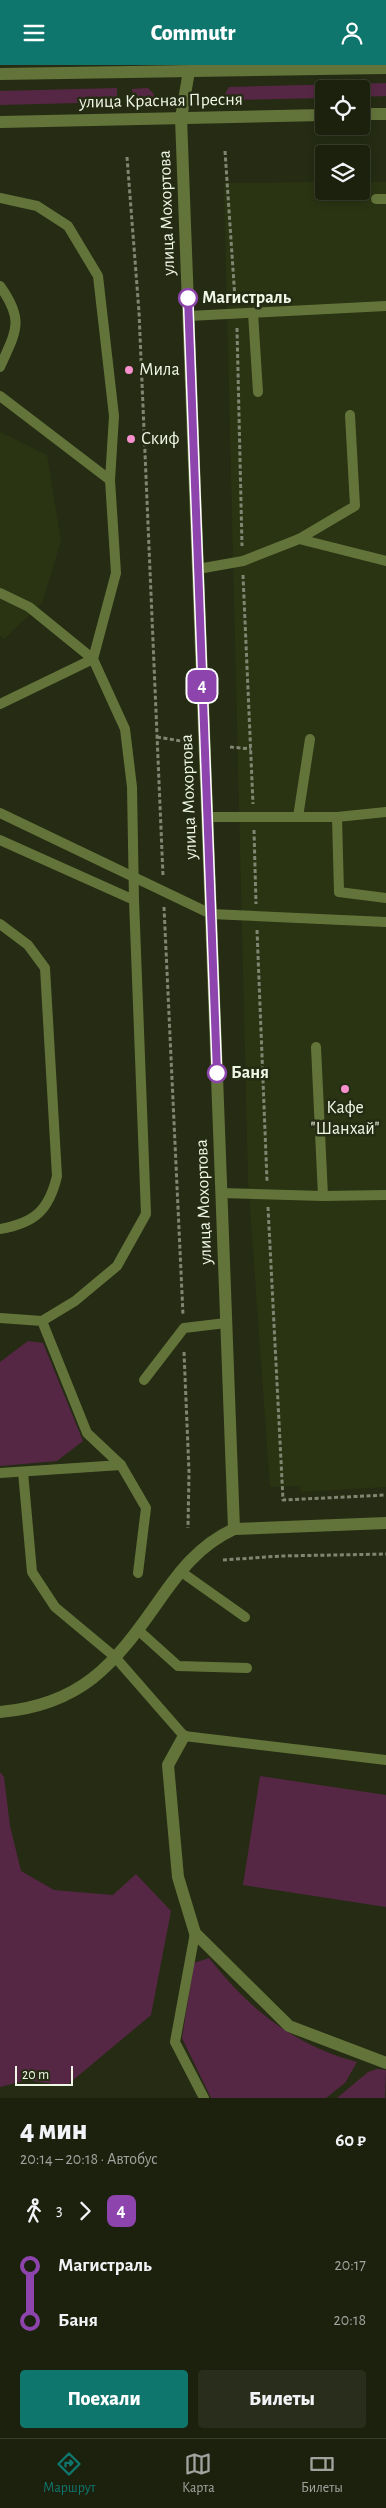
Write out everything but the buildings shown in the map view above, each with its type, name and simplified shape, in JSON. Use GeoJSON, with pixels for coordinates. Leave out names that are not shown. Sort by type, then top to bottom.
{"type":"FeatureCollection","features":[{"type":"Feature","properties":{"kind":"street","name":"улица Красная Пресня"},"geometry":{"type":"LineString","coordinates":[[0,74],[189,68],[386,67]]}},
{"type":"Feature","properties":{"kind":"street","name":"улица Мохортова"},"geometry":{"type":"LineString","coordinates":[[189,68],[181,118],[234,1529]]}},
{"type":"Feature","properties":{"kind":"street"},"geometry":{"type":"LineString","coordinates":[[370,114],[386,114]]}},
{"type":"Feature","properties":{"kind":"street","name":"улица Красная Пресня"},"geometry":{"type":"LineString","coordinates":[[0,122],[315,115]]}},
{"type":"Feature","properties":{"kind":"street"},"geometry":{"type":"LineString","coordinates":[[0,1713],[29,1710],[58,1699],[90,1682],[138,1630],[180,1571],[206,1545],[234,1529],[386,1523]]}},
{"type":"Feature","properties":{"kind":"street"},"geometry":{"type":"LineString","coordinates":[[184,1735],[168,1765],[178,1877],[195,1933],[289,2026],[386,2063]]}},
{"type":"Feature","properties":{"kind":"lane"},"geometry":{"type":"LineString","coordinates":[[0,198],[37,206],[68,226],[98,276],[114,416],[110,480],[116,573],[93,659],[0,703]]}},
{"type":"Feature","properties":{"kind":"lane"},"geometry":{"type":"LineString","coordinates":[[0,286],[12,303],[17,328],[0,367]]}},
{"type":"Feature","properties":{"kind":"lane"},"geometry":{"type":"LineString","coordinates":[[189,316],[386,306]]}},
{"type":"Feature","properties":{"kind":"lane"},"geometry":{"type":"LineString","coordinates":[[253,313],[258,392]]}},
{"type":"Feature","properties":{"kind":"lane"},"geometry":{"type":"LineString","coordinates":[[0,396],[110,480]]}},
{"type":"Feature","properties":{"kind":"lane"},"geometry":{"type":"LineString","coordinates":[[198,569],[243,561],[299,539],[355,506],[350,415]]}},
{"type":"Feature","properties":{"kind":"lane"},"geometry":{"type":"LineString","coordinates":[[299,539],[386,561]]}},
{"type":"Feature","properties":{"kind":"lane"},"geometry":{"type":"LineString","coordinates":[[0,593],[28,607],[93,659],[125,729],[132,787],[134,900],[146,1214],[117,1266],[74,1301],[42,1321],[0,1318]]}},
{"type":"Feature","properties":{"kind":"lane"},"geometry":{"type":"LineString","coordinates":[[298,817],[310,739]]}},
{"type":"Feature","properties":{"kind":"lane"},"geometry":{"type":"LineString","coordinates":[[0,813],[211,914],[386,923]]}},
{"type":"Feature","properties":{"kind":"lane"},"geometry":{"type":"LineString","coordinates":[[208,817],[337,817],[386,813]]}},
{"type":"Feature","properties":{"kind":"lane"},"geometry":{"type":"LineString","coordinates":[[337,817],[339,892],[386,898]]}},
{"type":"Feature","properties":{"kind":"lane"},"geometry":{"type":"LineString","coordinates":[[0,840],[134,900]]}},
{"type":"Feature","properties":{"kind":"lane"},"geometry":{"type":"LineString","coordinates":[[0,924],[28,945],[45,968],[57,1176],[53,1194],[42,1211],[20,1225],[0,1229]]}},
{"type":"Feature","properties":{"kind":"lane"},"geometry":{"type":"LineString","coordinates":[[316,1047],[323,1196]]}},
{"type":"Feature","properties":{"kind":"lane"},"geometry":{"type":"LineString","coordinates":[[221,1193],[323,1196],[386,1195]]}},
{"type":"Feature","properties":{"kind":"lane"},"geometry":{"type":"LineString","coordinates":[[42,1321],[87,1433],[121,1465],[146,1508],[138,1573]]}},
{"type":"Feature","properties":{"kind":"lane"},"geometry":{"type":"LineString","coordinates":[[144,1380],[184,1328],[226,1323]]}},
{"type":"Feature","properties":{"kind":"lane"},"geometry":{"type":"LineString","coordinates":[[0,1473],[121,1465]]}},
{"type":"Feature","properties":{"kind":"lane"},"geometry":{"type":"LineString","coordinates":[[23,1472],[32,1572],[54,1607],[115,1657],[184,1735],[386,1760]]}},
{"type":"Feature","properties":{"kind":"lane"},"geometry":{"type":"LineString","coordinates":[[180,1571],[245,1617]]}},
{"type":"Feature","properties":{"kind":"lane"},"geometry":{"type":"LineString","coordinates":[[138,1630],[178,1666],[247,1668]]}},
{"type":"Feature","properties":{"kind":"lane"},"geometry":{"type":"LineString","coordinates":[[195,1933],[175,2042],[204,2098]]}},
{"type":"Feature","properties":{"kind":"path"},"geometry":{"type":"LineString","coordinates":[[225,151],[236,314],[243,561],[267,1193],[283,1500],[386,1495]]}},
{"type":"Feature","properties":{"kind":"path"},"geometry":{"type":"LineString","coordinates":[[127,157],[140,312],[184,1328],[189,1472],[188,1528]]}},
{"type":"Feature","properties":{"kind":"path"},"geometry":{"type":"LineString","coordinates":[[157,737],[187,742]]}},
{"type":"Feature","properties":{"kind":"path"},"geometry":{"type":"LineString","coordinates":[[230,747],[251,749]]}},
{"type":"Feature","properties":{"kind":"path"},"geometry":{"type":"LineString","coordinates":[[223,1560],[281,1556],[386,1554]]}},
{"type":"Feature","properties":{"kind":"shaded area"},"geometry":{"type":"Polygon","coordinates":[[[370,83],[386,83],[386,96],[370,97],[370,83]]]}},
{"type":"Feature","properties":{"kind":"shaded area"},"geometry":{"type":"Polygon","coordinates":[[[315,85],[315,98],[231,100],[225,94],[229,87],[315,85]]]}},
{"type":"Feature","properties":{"kind":"shaded area"},"geometry":{"type":"Polygon","coordinates":[[[117,88],[117,102],[0,105],[0,91],[117,88]]]}},
{"type":"Feature","properties":{"kind":"shaded area"},"geometry":{"type":"Polygon","coordinates":[[[148,88],[154,94],[151,100],[133,102],[132,89],[148,88]]]}},
{"type":"Feature","properties":{"kind":"shaded area"},"geometry":{"type":"Polygon","coordinates":[[[315,182],[315,200],[370,200],[370,182],[386,182],[386,1487],[301,1492],[300,1486],[270,1487],[248,1181],[224,183],[315,182]]]}},
{"type":"Feature","properties":{"kind":"shaded area"},"geometry":{"type":"Polygon","coordinates":[[[0,432],[47,455],[61,541],[42,603],[4,639],[0,636],[0,432]]]}},
{"type":"Feature","properties":{"kind":"shaded area"},"geometry":{"type":"Polygon","coordinates":[[[28,1341],[43,1343],[83,1441],[57,1461],[0,1466],[0,1362],[28,1341]]]}},
{"type":"Feature","properties":{"kind":"shaded area"},"geometry":{"type":"Polygon","coordinates":[[[0,1772],[4,1777],[10,1826],[21,1871],[54,1890],[113,1895],[136,1874],[171,1911],[151,2015],[66,2086],[27,2080],[0,2087],[0,1772]]]}},
{"type":"Feature","properties":{"kind":"shaded area"},"geometry":{"type":"Polygon","coordinates":[[[260,1776],[386,1795],[386,1907],[243,1885],[260,1776]]]}},
{"type":"Feature","properties":{"kind":"shaded area"},"geometry":{"type":"Polygon","coordinates":[[[209,1958],[240,1993],[274,2023],[313,2046],[357,2062],[345,2083],[326,2098],[211,2098],[182,2038],[194,1963],[209,1958]]]}},
{"type":"Feature","properties":{"kind":"shaded area"},"geometry":{"type":"Polygon","coordinates":[[[377,2069],[386,2070],[385,2098],[337,2098],[368,2072],[377,2069]]]}},
{"type":"Feature","properties":{"kind":"bus line","name":"4"},"geometry":{"type":"LineString","coordinates":[[188,298],[217,1073]]}},
{"type":"Feature","properties":{"kind":"place","name":"Магистраль"},"geometry":{"type":"Point","coordinates":[188,298]}},
{"type":"Feature","properties":{"kind":"place","name":"Мила"},"geometry":{"type":"Point","coordinates":[129,370]}},
{"type":"Feature","properties":{"kind":"place","name":"Скиф"},"geometry":{"type":"Point","coordinates":[131,439]}},
{"type":"Feature","properties":{"kind":"place","name":"Баня"},"geometry":{"type":"Point","coordinates":[217,1073]}},
{"type":"Feature","properties":{"kind":"place","name":"Кафе \"Шанхай\""},"geometry":{"type":"Point","coordinates":[345,1089]}}]}
